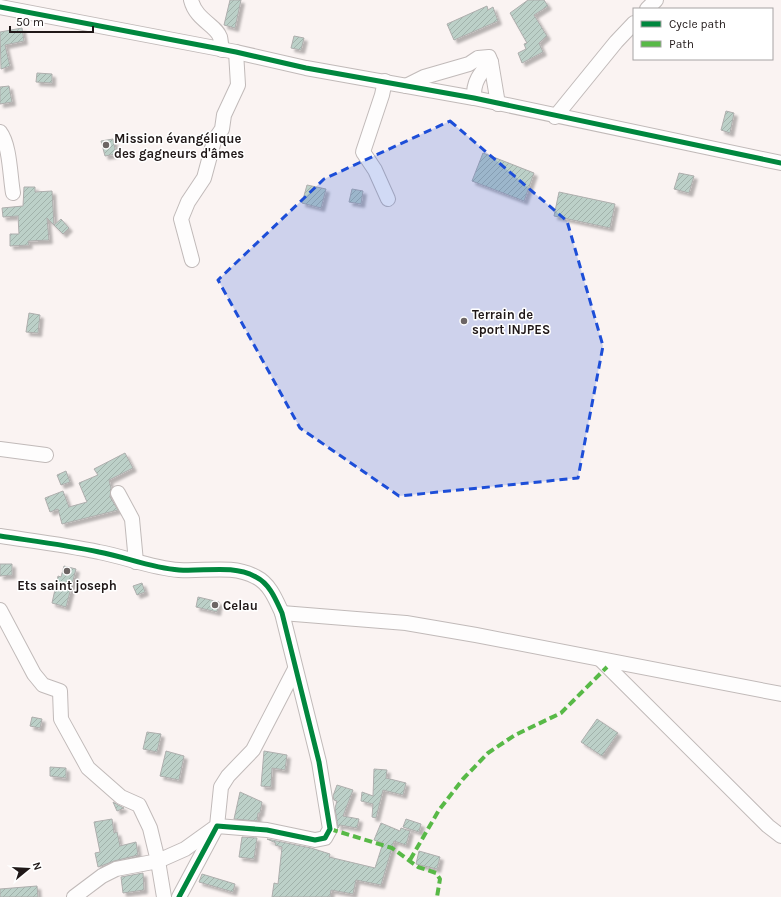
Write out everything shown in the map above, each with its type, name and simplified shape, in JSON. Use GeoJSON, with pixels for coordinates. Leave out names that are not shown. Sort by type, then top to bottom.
{"type":"FeatureCollection","features":[{"type":"Feature","properties":{"kind":"street"},"geometry":{"type":"LineString","coordinates":[[191,0],[193,8],[220,36],[222,50]]}},
{"type":"Feature","properties":{"kind":"street"},"geometry":{"type":"LineString","coordinates":[[648,8],[656,0]]}},
{"type":"Feature","properties":{"kind":"street"},"geometry":{"type":"LineString","coordinates":[[0,8],[236,52],[306,68],[474,98],[781,163]]}},
{"type":"Feature","properties":{"kind":"street"},"geometry":{"type":"LineString","coordinates":[[555,116],[616,42],[633,24]]}},
{"type":"Feature","properties":{"kind":"street"},"geometry":{"type":"LineString","coordinates":[[192,260],[181,219],[188,202],[204,178],[214,141],[222,130],[224,115],[238,85],[236,52]]}},
{"type":"Feature","properties":{"kind":"street"},"geometry":{"type":"LineString","coordinates":[[406,86],[424,77],[469,64],[478,58],[489,57],[498,104]]}},
{"type":"Feature","properties":{"kind":"street"},"geometry":{"type":"LineString","coordinates":[[474,98],[473,88],[476,81],[491,62]]}},
{"type":"Feature","properties":{"kind":"street"},"geometry":{"type":"LineString","coordinates":[[385,81],[382,95],[363,152],[375,170],[388,199]]}},
{"type":"Feature","properties":{"kind":"street"},"geometry":{"type":"LineString","coordinates":[[0,132],[3,136],[7,151],[13,193]]}},
{"type":"Feature","properties":{"kind":"street"},"geometry":{"type":"LineString","coordinates":[[0,449],[46,455]]}},
{"type":"Feature","properties":{"kind":"street"},"geometry":{"type":"LineString","coordinates":[[118,493],[132,519],[136,562]]}},
{"type":"Feature","properties":{"kind":"street"},"geometry":{"type":"LineString","coordinates":[[0,536],[99,552],[136,562],[179,570],[236,570],[256,576],[264,582],[274,595],[282,613],[295,669],[320,762],[330,829],[325,838],[315,840],[268,830],[217,826],[185,849],[158,861],[116,869],[102,876],[74,897]]}},
{"type":"Feature","properties":{"kind":"street"},"geometry":{"type":"LineString","coordinates":[[0,610],[34,674],[43,685],[60,691],[61,719],[88,768],[121,797],[139,805],[150,828],[158,861],[164,897]]}},
{"type":"Feature","properties":{"kind":"street"},"geometry":{"type":"LineString","coordinates":[[282,613],[312,614],[406,623],[476,634],[601,660],[781,694]]}},
{"type":"Feature","properties":{"kind":"street"},"geometry":{"type":"LineString","coordinates":[[601,660],[768,826],[781,836]]}},
{"type":"Feature","properties":{"kind":"street"},"geometry":{"type":"LineString","coordinates":[[179,897],[217,826],[221,787],[228,776],[253,750],[263,734],[273,710],[295,669]]}},
{"type":"Feature","properties":{"kind":"highlighted area"},"geometry":{"type":"Polygon","coordinates":[[[450,121],[567,221],[603,346],[578,478],[399,496],[300,428],[218,280],[324,179],[450,121]]]}},
{"type":"Feature","properties":{"kind":"building"},"geometry":{"type":"Polygon","coordinates":[[[230,0],[241,0],[235,28],[224,25],[230,0]]]}},
{"type":"Feature","properties":{"kind":"building"},"geometry":{"type":"Polygon","coordinates":[[[528,0],[544,0],[548,6],[534,15],[547,36],[539,43],[543,52],[522,63],[518,53],[526,49],[524,44],[527,43],[510,13],[528,0]]]}},
{"type":"Feature","properties":{"kind":"building"},"geometry":{"type":"Polygon","coordinates":[[[487,6],[488,10],[493,7],[498,21],[454,40],[447,24],[487,6]]]}},
{"type":"Feature","properties":{"kind":"building"},"geometry":{"type":"Polygon","coordinates":[[[22,28],[24,41],[5,45],[10,66],[1,69],[0,32],[22,28]]]}},
{"type":"Feature","properties":{"kind":"building"},"geometry":{"type":"Polygon","coordinates":[[[294,36],[304,38],[301,50],[291,48],[294,36]]]}},
{"type":"Feature","properties":{"kind":"building"},"geometry":{"type":"Polygon","coordinates":[[[37,73],[52,74],[52,83],[36,82],[37,73]]]}},
{"type":"Feature","properties":{"kind":"building"},"geometry":{"type":"Polygon","coordinates":[[[9,86],[12,102],[0,104],[0,87],[9,86]]]}},
{"type":"Feature","properties":{"kind":"building"},"geometry":{"type":"Polygon","coordinates":[[[726,111],[734,113],[730,133],[721,130],[726,111]]]}},
{"type":"Feature","properties":{"kind":"building"},"geometry":{"type":"Polygon","coordinates":[[[113,139],[116,154],[105,156],[101,141],[113,139]]]}},
{"type":"Feature","properties":{"kind":"building"},"geometry":{"type":"Polygon","coordinates":[[[483,153],[534,173],[524,201],[472,181],[483,153]]]}},
{"type":"Feature","properties":{"kind":"building"},"geometry":{"type":"Polygon","coordinates":[[[679,173],[694,176],[689,193],[674,189],[679,173]]]}},
{"type":"Feature","properties":{"kind":"building"},"geometry":{"type":"Polygon","coordinates":[[[307,185],[326,189],[321,208],[302,203],[307,185]]]}},
{"type":"Feature","properties":{"kind":"building"},"geometry":{"type":"Polygon","coordinates":[[[24,187],[35,187],[35,192],[52,191],[54,225],[47,218],[49,240],[28,241],[29,245],[10,246],[10,234],[19,234],[18,216],[3,217],[2,208],[23,206],[24,187]]]}},
{"type":"Feature","properties":{"kind":"building"},"geometry":{"type":"Polygon","coordinates":[[[352,189],[363,191],[361,204],[349,202],[352,189]]]}},
{"type":"Feature","properties":{"kind":"building"},"geometry":{"type":"Polygon","coordinates":[[[559,192],[615,204],[610,228],[554,216],[559,192]]]}},
{"type":"Feature","properties":{"kind":"building"},"geometry":{"type":"Polygon","coordinates":[[[61,219],[69,228],[63,234],[54,225],[61,219]]]}},
{"type":"Feature","properties":{"kind":"building"},"geometry":{"type":"Polygon","coordinates":[[[29,313],[40,315],[38,333],[26,332],[29,313]]]}},
{"type":"Feature","properties":{"kind":"building"},"geometry":{"type":"Polygon","coordinates":[[[125,453],[133,468],[109,480],[111,488],[110,497],[118,510],[62,524],[58,509],[50,512],[45,498],[63,491],[69,507],[87,502],[79,483],[98,475],[94,469],[125,453]]]}},
{"type":"Feature","properties":{"kind":"building"},"geometry":{"type":"Polygon","coordinates":[[[66,471],[70,482],[61,485],[57,475],[66,471]]]}},
{"type":"Feature","properties":{"kind":"building"},"geometry":{"type":"Polygon","coordinates":[[[0,564],[12,564],[12,575],[0,576],[0,564]]]}},
{"type":"Feature","properties":{"kind":"building"},"geometry":{"type":"Polygon","coordinates":[[[64,566],[76,569],[66,607],[52,603],[58,576],[61,577],[64,566]]]}},
{"type":"Feature","properties":{"kind":"building"},"geometry":{"type":"Polygon","coordinates":[[[142,583],[145,592],[137,595],[133,586],[142,583]]]}},
{"type":"Feature","properties":{"kind":"building"},"geometry":{"type":"Polygon","coordinates":[[[198,597],[219,602],[217,612],[196,607],[198,597]]]}},
{"type":"Feature","properties":{"kind":"building"},"geometry":{"type":"Polygon","coordinates":[[[32,717],[42,719],[40,728],[30,726],[32,717]]]}},
{"type":"Feature","properties":{"kind":"building"},"geometry":{"type":"Polygon","coordinates":[[[597,719],[618,733],[602,756],[581,742],[597,719]]]}},
{"type":"Feature","properties":{"kind":"building"},"geometry":{"type":"Polygon","coordinates":[[[147,732],[161,734],[157,752],[143,749],[147,732]]]}},
{"type":"Feature","properties":{"kind":"building"},"geometry":{"type":"Polygon","coordinates":[[[166,751],[184,756],[179,780],[160,776],[166,751]]]}},
{"type":"Feature","properties":{"kind":"building"},"geometry":{"type":"Polygon","coordinates":[[[264,751],[287,755],[285,770],[272,768],[271,787],[261,786],[264,751]]]}},
{"type":"Feature","properties":{"kind":"building"},"geometry":{"type":"Polygon","coordinates":[[[50,767],[66,768],[66,778],[50,776],[50,767]]]}},
{"type":"Feature","properties":{"kind":"building"},"geometry":{"type":"Polygon","coordinates":[[[374,769],[387,770],[386,778],[406,783],[403,795],[383,790],[376,818],[372,817],[373,804],[361,801],[362,792],[373,796],[374,769]]]}},
{"type":"Feature","properties":{"kind":"building"},"geometry":{"type":"Polygon","coordinates":[[[337,785],[353,790],[343,816],[359,819],[357,828],[340,825],[338,828],[335,808],[337,801],[334,800],[333,796],[337,785]]]}},
{"type":"Feature","properties":{"kind":"building"},"geometry":{"type":"Polygon","coordinates":[[[240,792],[262,802],[257,821],[234,819],[240,792]]]}},
{"type":"Feature","properties":{"kind":"building"},"geometry":{"type":"Polygon","coordinates":[[[113,802],[118,805],[124,808],[117,811],[113,802]]]}},
{"type":"Feature","properties":{"kind":"building"},"geometry":{"type":"Polygon","coordinates":[[[112,819],[114,833],[117,832],[120,846],[136,842],[138,855],[98,867],[95,853],[100,852],[94,822],[112,819]]]}},
{"type":"Feature","properties":{"kind":"building"},"geometry":{"type":"Polygon","coordinates":[[[406,819],[421,824],[419,832],[403,827],[406,819]]]}},
{"type":"Feature","properties":{"kind":"building"},"geometry":{"type":"Polygon","coordinates":[[[381,823],[400,831],[401,828],[410,831],[406,845],[394,841],[381,885],[356,880],[353,894],[331,890],[330,897],[272,897],[274,883],[278,884],[282,847],[275,845],[276,843],[267,839],[311,848],[330,854],[329,857],[375,868],[383,843],[374,840],[381,823]]]}},
{"type":"Feature","properties":{"kind":"building"},"geometry":{"type":"Polygon","coordinates":[[[242,837],[257,838],[254,859],[239,857],[242,837]]]}},
{"type":"Feature","properties":{"kind":"building"},"geometry":{"type":"Polygon","coordinates":[[[419,851],[440,857],[437,869],[416,864],[419,851]]]}},
{"type":"Feature","properties":{"kind":"building"},"geometry":{"type":"Polygon","coordinates":[[[143,873],[144,890],[123,893],[121,877],[143,873]]]}},
{"type":"Feature","properties":{"kind":"building"},"geometry":{"type":"Polygon","coordinates":[[[202,874],[235,884],[233,892],[199,882],[202,874]]]}},
{"type":"Feature","properties":{"kind":"building"},"geometry":{"type":"Polygon","coordinates":[[[37,886],[38,897],[0,897],[0,889],[37,886]]]}},
{"type":"Feature","properties":{"kind":"marked path"},"geometry":{"type":"LineString","coordinates":[[410,860],[439,810],[463,779],[488,753],[515,735],[561,713],[607,667]]}},
{"type":"Feature","properties":{"kind":"marked path"},"geometry":{"type":"LineString","coordinates":[[330,829],[392,848],[418,867],[436,873],[440,879],[437,897]]}},
{"type":"Feature","properties":{"kind":"cycle path"},"geometry":{"type":"LineString","coordinates":[[0,7],[236,52],[306,68],[474,98],[781,163]]}},
{"type":"Feature","properties":{"kind":"cycle path"},"geometry":{"type":"LineString","coordinates":[[0,536],[50,543],[109,554],[169,569],[218,569],[247,573],[261,580],[269,588],[282,613],[319,762],[330,829],[325,838],[315,840],[267,830],[217,826],[179,897]]}},
{"type":"Feature","properties":{"kind":"place","name":"Mission évangélique des gagneurs d'âmes"},"geometry":{"type":"Point","coordinates":[106,145]}},
{"type":"Feature","properties":{"kind":"place","name":"Terrain de sport INJPES"},"geometry":{"type":"Point","coordinates":[464,321]}},
{"type":"Feature","properties":{"kind":"place","name":"Ets saint joseph"},"geometry":{"type":"Point","coordinates":[67,571]}},
{"type":"Feature","properties":{"kind":"place","name":"Celau"},"geometry":{"type":"Point","coordinates":[215,605]}}]}
